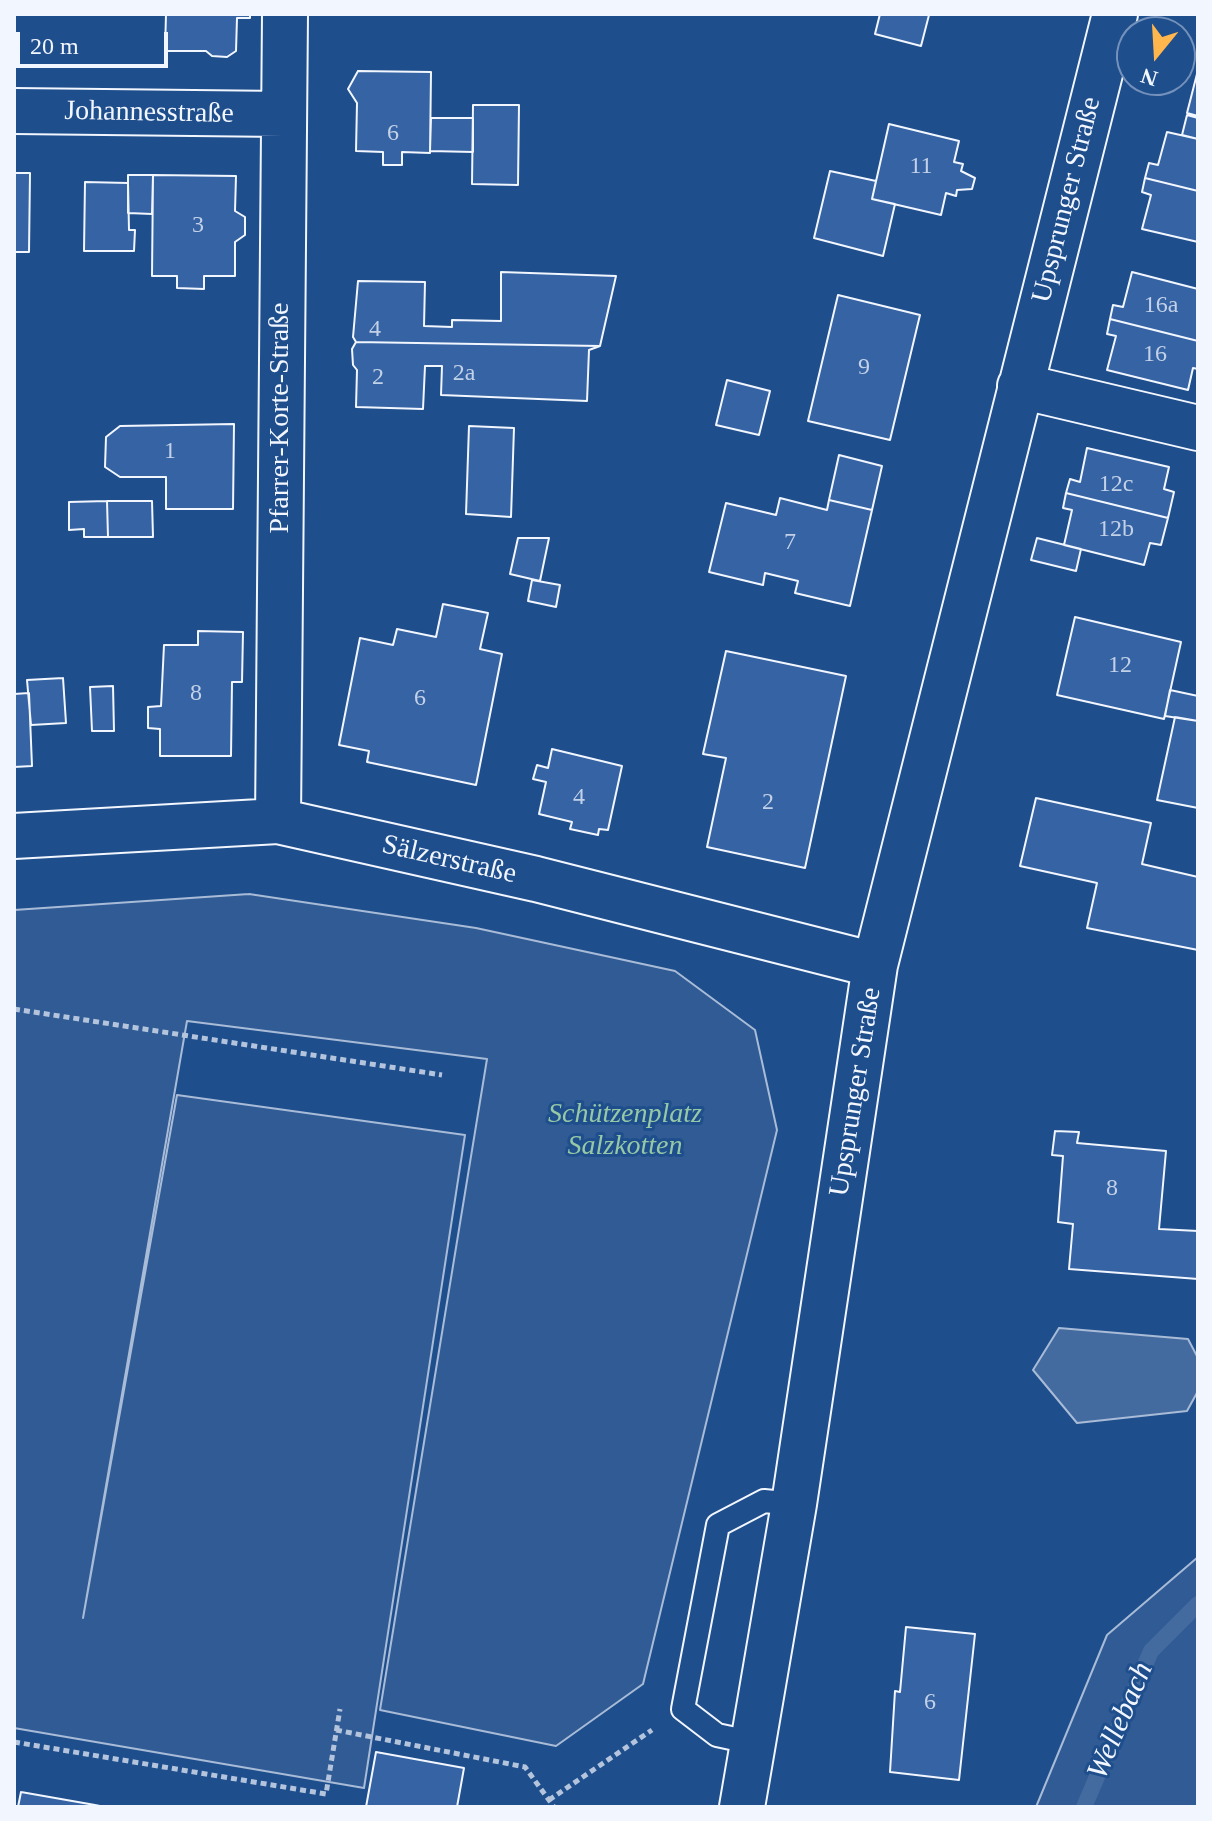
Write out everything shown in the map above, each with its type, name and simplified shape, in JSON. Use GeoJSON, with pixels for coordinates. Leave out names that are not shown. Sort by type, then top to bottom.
{"type":"FeatureCollection","features":[{"type":"Feature","properties":{"kind":"street","name":"Pfarrer-Korte-Straße"},"geometry":{"type":"LineString","coordinates":[[278,821],[285,14]]}},
{"type":"Feature","properties":{"kind":"street","name":"Upsprunger Straße"},"geometry":{"type":"LineString","coordinates":[[742,1807],[794,1504],[875,965],[1115,14]]}},
{"type":"Feature","properties":{"kind":"street","name":"Johannesstraße"},"geometry":{"type":"LineString","coordinates":[[14,111],[283,114]]}},
{"type":"Feature","properties":{"kind":"street"},"geometry":{"type":"LineString","coordinates":[[1020,386],[1198,428]]}},
{"type":"Feature","properties":{"kind":"street","name":"Sälzerstraße"},"geometry":{"type":"LineString","coordinates":[[14,836],[278,821],[566,886],[875,965]]}},
{"type":"Feature","properties":{"kind":"lane"},"geometry":{"type":"LineString","coordinates":[[754,1743],[717,1735],[683,1709],[718,1525],[764,1501],[794,1504]]}},
{"type":"Feature","properties":{"kind":"path"},"geometry":{"type":"LineString","coordinates":[[14,1009],[442,1075]]}},
{"type":"Feature","properties":{"kind":"path"},"geometry":{"type":"LineString","coordinates":[[14,1742],[326,1794],[340,1709]]}},
{"type":"Feature","properties":{"kind":"path"},"geometry":{"type":"LineString","coordinates":[[549,1800],[683,1709]]}},
{"type":"Feature","properties":{"kind":"path"},"geometry":{"type":"LineString","coordinates":[[336,1730],[525,1767],[554,1807]]}},
{"type":"Feature","properties":{"kind":"shaded area","name":"Schützenplatz Salzkotten"},"geometry":{"type":"Polygon","coordinates":[[[249,894],[476,928],[675,971],[755,1030],[777,1130],[643,1684],[556,1746],[380,1710],[487,1059],[187,1021],[83,1618],[177,1095],[465,1135],[364,1788],[14,1728],[14,910],[249,894]]]}},
{"type":"Feature","properties":{"kind":"shaded area"},"geometry":{"type":"Polygon","coordinates":[[[1059,1328],[1188,1339],[1198,1358],[1198,1391],[1187,1411],[1077,1423],[1033,1370],[1059,1328]]]}},
{"type":"Feature","properties":{"kind":"shaded area"},"geometry":{"type":"Polygon","coordinates":[[[1198,1557],[1198,1807],[1036,1807],[1107,1635],[1198,1557]]]}},
{"type":"Feature","properties":{"kind":"building"},"geometry":{"type":"Polygon","coordinates":[[[166,14],[250,14],[250,18],[237,18],[236,51],[227,57],[212,56],[206,51],[165,51],[166,14]]]}},
{"type":"Feature","properties":{"kind":"building"},"geometry":{"type":"Polygon","coordinates":[[[880,14],[929,15],[921,46],[875,34],[880,14]]]}},
{"type":"Feature","properties":{"kind":"building"},"geometry":{"type":"Polygon","coordinates":[[[1198,70],[1198,116],[1187,113],[1191,96],[1196,96],[1198,70]]]}},
{"type":"Feature","properties":{"kind":"building"},"geometry":{"type":"Polygon","coordinates":[[[358,71],[431,72],[430,153],[402,152],[402,165],[383,165],[383,152],[356,151],[357,103],[348,89],[358,71]]]}},
{"type":"Feature","properties":{"kind":"building"},"geometry":{"type":"Polygon","coordinates":[[[473,105],[519,105],[518,185],[472,184],[473,105]]]}},
{"type":"Feature","properties":{"kind":"building"},"geometry":{"type":"Polygon","coordinates":[[[1187,115],[1198,118],[1198,139],[1182,135],[1187,115]]]}},
{"type":"Feature","properties":{"kind":"building"},"geometry":{"type":"Polygon","coordinates":[[[431,118],[473,118],[473,152],[430,151],[431,118]]]}},
{"type":"Feature","properties":{"kind":"building"},"geometry":{"type":"Polygon","coordinates":[[[889,124],[959,141],[954,162],[963,164],[961,171],[975,178],[972,189],[957,190],[956,196],[946,193],[941,215],[872,199],[889,124]]]}},
{"type":"Feature","properties":{"kind":"building"},"geometry":{"type":"Polygon","coordinates":[[[1167,132],[1198,139],[1198,191],[1145,178],[1149,163],[1158,165],[1167,132]]]}},
{"type":"Feature","properties":{"kind":"building"},"geometry":{"type":"Polygon","coordinates":[[[830,171],[876,181],[872,199],[895,204],[883,256],[814,238],[830,171]]]}},
{"type":"Feature","properties":{"kind":"building"},"geometry":{"type":"Polygon","coordinates":[[[14,173],[30,173],[29,252],[14,252],[14,173]]]}},
{"type":"Feature","properties":{"kind":"building"},"geometry":{"type":"Polygon","coordinates":[[[128,175],[153,175],[152,214],[128,213],[128,175]]]}},
{"type":"Feature","properties":{"kind":"building"},"geometry":{"type":"Polygon","coordinates":[[[153,175],[236,176],[235,211],[245,217],[245,235],[235,242],[235,276],[204,276],[204,289],[177,288],[177,276],[152,276],[153,175]]]}},
{"type":"Feature","properties":{"kind":"building"},"geometry":{"type":"Polygon","coordinates":[[[1145,178],[1198,191],[1198,242],[1142,229],[1151,195],[1142,192],[1145,178]]]}},
{"type":"Feature","properties":{"kind":"building"},"geometry":{"type":"Polygon","coordinates":[[[85,182],[128,183],[129,230],[135,230],[134,251],[84,251],[85,182]]]}},
{"type":"Feature","properties":{"kind":"building"},"geometry":{"type":"Polygon","coordinates":[[[501,272],[616,276],[600,346],[356,342],[353,337],[358,281],[425,282],[424,326],[452,327],[452,320],[501,321],[501,272]]]}},
{"type":"Feature","properties":{"kind":"building"},"geometry":{"type":"Polygon","coordinates":[[[1132,272],[1198,289],[1198,341],[1110,319],[1113,305],[1123,307],[1132,272]]]}},
{"type":"Feature","properties":{"kind":"building"},"geometry":{"type":"Polygon","coordinates":[[[838,295],[920,315],[890,440],[808,421],[838,295]]]}},
{"type":"Feature","properties":{"kind":"building"},"geometry":{"type":"Polygon","coordinates":[[[1110,319],[1198,341],[1198,369],[1193,368],[1188,390],[1107,370],[1116,336],[1107,334],[1110,319]]]}},
{"type":"Feature","properties":{"kind":"building"},"geometry":{"type":"Polygon","coordinates":[[[356,342],[600,346],[589,350],[587,401],[441,395],[442,366],[425,366],[423,409],[356,407],[357,370],[353,365],[352,349],[356,342]]]}},
{"type":"Feature","properties":{"kind":"building"},"geometry":{"type":"Polygon","coordinates":[[[727,380],[770,391],[759,435],[716,425],[727,380]]]}},
{"type":"Feature","properties":{"kind":"building"},"geometry":{"type":"Polygon","coordinates":[[[234,424],[233,509],[166,509],[166,477],[120,477],[105,467],[106,437],[120,426],[234,424]]]}},
{"type":"Feature","properties":{"kind":"building"},"geometry":{"type":"Polygon","coordinates":[[[469,426],[514,428],[511,517],[466,514],[469,426]]]}},
{"type":"Feature","properties":{"kind":"building"},"geometry":{"type":"Polygon","coordinates":[[[1087,448],[1169,467],[1164,489],[1174,492],[1168,518],[1066,493],[1070,479],[1080,482],[1087,448]]]}},
{"type":"Feature","properties":{"kind":"building"},"geometry":{"type":"Polygon","coordinates":[[[839,455],[882,466],[872,510],[829,500],[839,455]]]}},
{"type":"Feature","properties":{"kind":"building"},"geometry":{"type":"Polygon","coordinates":[[[1066,493],[1168,518],[1161,545],[1150,543],[1144,565],[1064,545],[1072,510],[1063,508],[1066,493]]]}},
{"type":"Feature","properties":{"kind":"building"},"geometry":{"type":"Polygon","coordinates":[[[780,498],[827,510],[829,500],[872,510],[850,606],[795,593],[798,581],[765,573],[763,585],[709,572],[726,503],[776,515],[780,498]]]}},
{"type":"Feature","properties":{"kind":"building"},"geometry":{"type":"Polygon","coordinates":[[[107,501],[152,501],[153,537],[108,537],[107,501]]]}},
{"type":"Feature","properties":{"kind":"building"},"geometry":{"type":"Polygon","coordinates":[[[107,501],[108,537],[84,537],[84,529],[69,530],[69,502],[107,501]]]}},
{"type":"Feature","properties":{"kind":"building"},"geometry":{"type":"Polygon","coordinates":[[[518,538],[549,538],[540,581],[510,574],[518,538]]]}},
{"type":"Feature","properties":{"kind":"building"},"geometry":{"type":"Polygon","coordinates":[[[1037,538],[1081,549],[1076,571],[1031,560],[1037,538]]]}},
{"type":"Feature","properties":{"kind":"building"},"geometry":{"type":"Polygon","coordinates":[[[532,580],[560,585],[556,607],[528,601],[532,580]]]}},
{"type":"Feature","properties":{"kind":"building"},"geometry":{"type":"Polygon","coordinates":[[[443,604],[488,613],[480,649],[502,654],[476,785],[367,762],[369,751],[339,745],[360,638],[393,645],[397,629],[436,637],[443,604]]]}},
{"type":"Feature","properties":{"kind":"building"},"geometry":{"type":"Polygon","coordinates":[[[1075,617],[1181,642],[1164,719],[1057,695],[1075,617]]]}},
{"type":"Feature","properties":{"kind":"building"},"geometry":{"type":"Polygon","coordinates":[[[198,631],[243,632],[242,682],[232,682],[231,756],[160,756],[160,729],[148,728],[148,707],[161,706],[164,645],[198,645],[198,631]]]}},
{"type":"Feature","properties":{"kind":"building"},"geometry":{"type":"Polygon","coordinates":[[[726,651],[846,676],[805,868],[707,847],[726,758],[703,754],[726,651]]]}},
{"type":"Feature","properties":{"kind":"building"},"geometry":{"type":"Polygon","coordinates":[[[63,678],[66,723],[31,725],[27,680],[63,678]]]}},
{"type":"Feature","properties":{"kind":"building"},"geometry":{"type":"Polygon","coordinates":[[[113,686],[114,731],[92,731],[90,687],[113,686]]]}},
{"type":"Feature","properties":{"kind":"building"},"geometry":{"type":"Polygon","coordinates":[[[1170,690],[1198,696],[1198,721],[1165,716],[1170,690]]]}},
{"type":"Feature","properties":{"kind":"building"},"geometry":{"type":"Polygon","coordinates":[[[29,693],[32,766],[14,767],[14,694],[29,693]]]}},
{"type":"Feature","properties":{"kind":"building"},"geometry":{"type":"Polygon","coordinates":[[[1175,717],[1198,721],[1198,808],[1157,800],[1175,717]]]}},
{"type":"Feature","properties":{"kind":"building"},"geometry":{"type":"Polygon","coordinates":[[[552,749],[622,766],[608,830],[599,829],[598,835],[570,829],[572,822],[539,814],[546,782],[533,779],[537,765],[548,768],[552,749]]]}},
{"type":"Feature","properties":{"kind":"building"},"geometry":{"type":"Polygon","coordinates":[[[1036,798],[1151,823],[1142,864],[1198,877],[1198,950],[1087,928],[1097,883],[1020,866],[1036,798]]]}},
{"type":"Feature","properties":{"kind":"building"},"geometry":{"type":"Polygon","coordinates":[[[1055,1131],[1079,1132],[1077,1143],[1166,1151],[1159,1229],[1198,1231],[1198,1279],[1069,1269],[1073,1224],[1058,1222],[1063,1156],[1052,1155],[1055,1131]]]}},
{"type":"Feature","properties":{"kind":"building"},"geometry":{"type":"Polygon","coordinates":[[[906,1627],[975,1634],[959,1780],[890,1772],[895,1691],[900,1692],[906,1627]]]}},
{"type":"Feature","properties":{"kind":"building"},"geometry":{"type":"Polygon","coordinates":[[[376,1752],[464,1768],[457,1807],[366,1807],[376,1752]]]}},
{"type":"Feature","properties":{"kind":"building"},"geometry":{"type":"Polygon","coordinates":[[[21,1792],[95,1805],[105,1807],[18,1807],[21,1792]]]}},
{"type":"Feature","properties":{"kind":"waterway","name":"Wellebach"},"geometry":{"type":"LineString","coordinates":[[1084,1807],[1151,1651],[1198,1604]]}}]}
